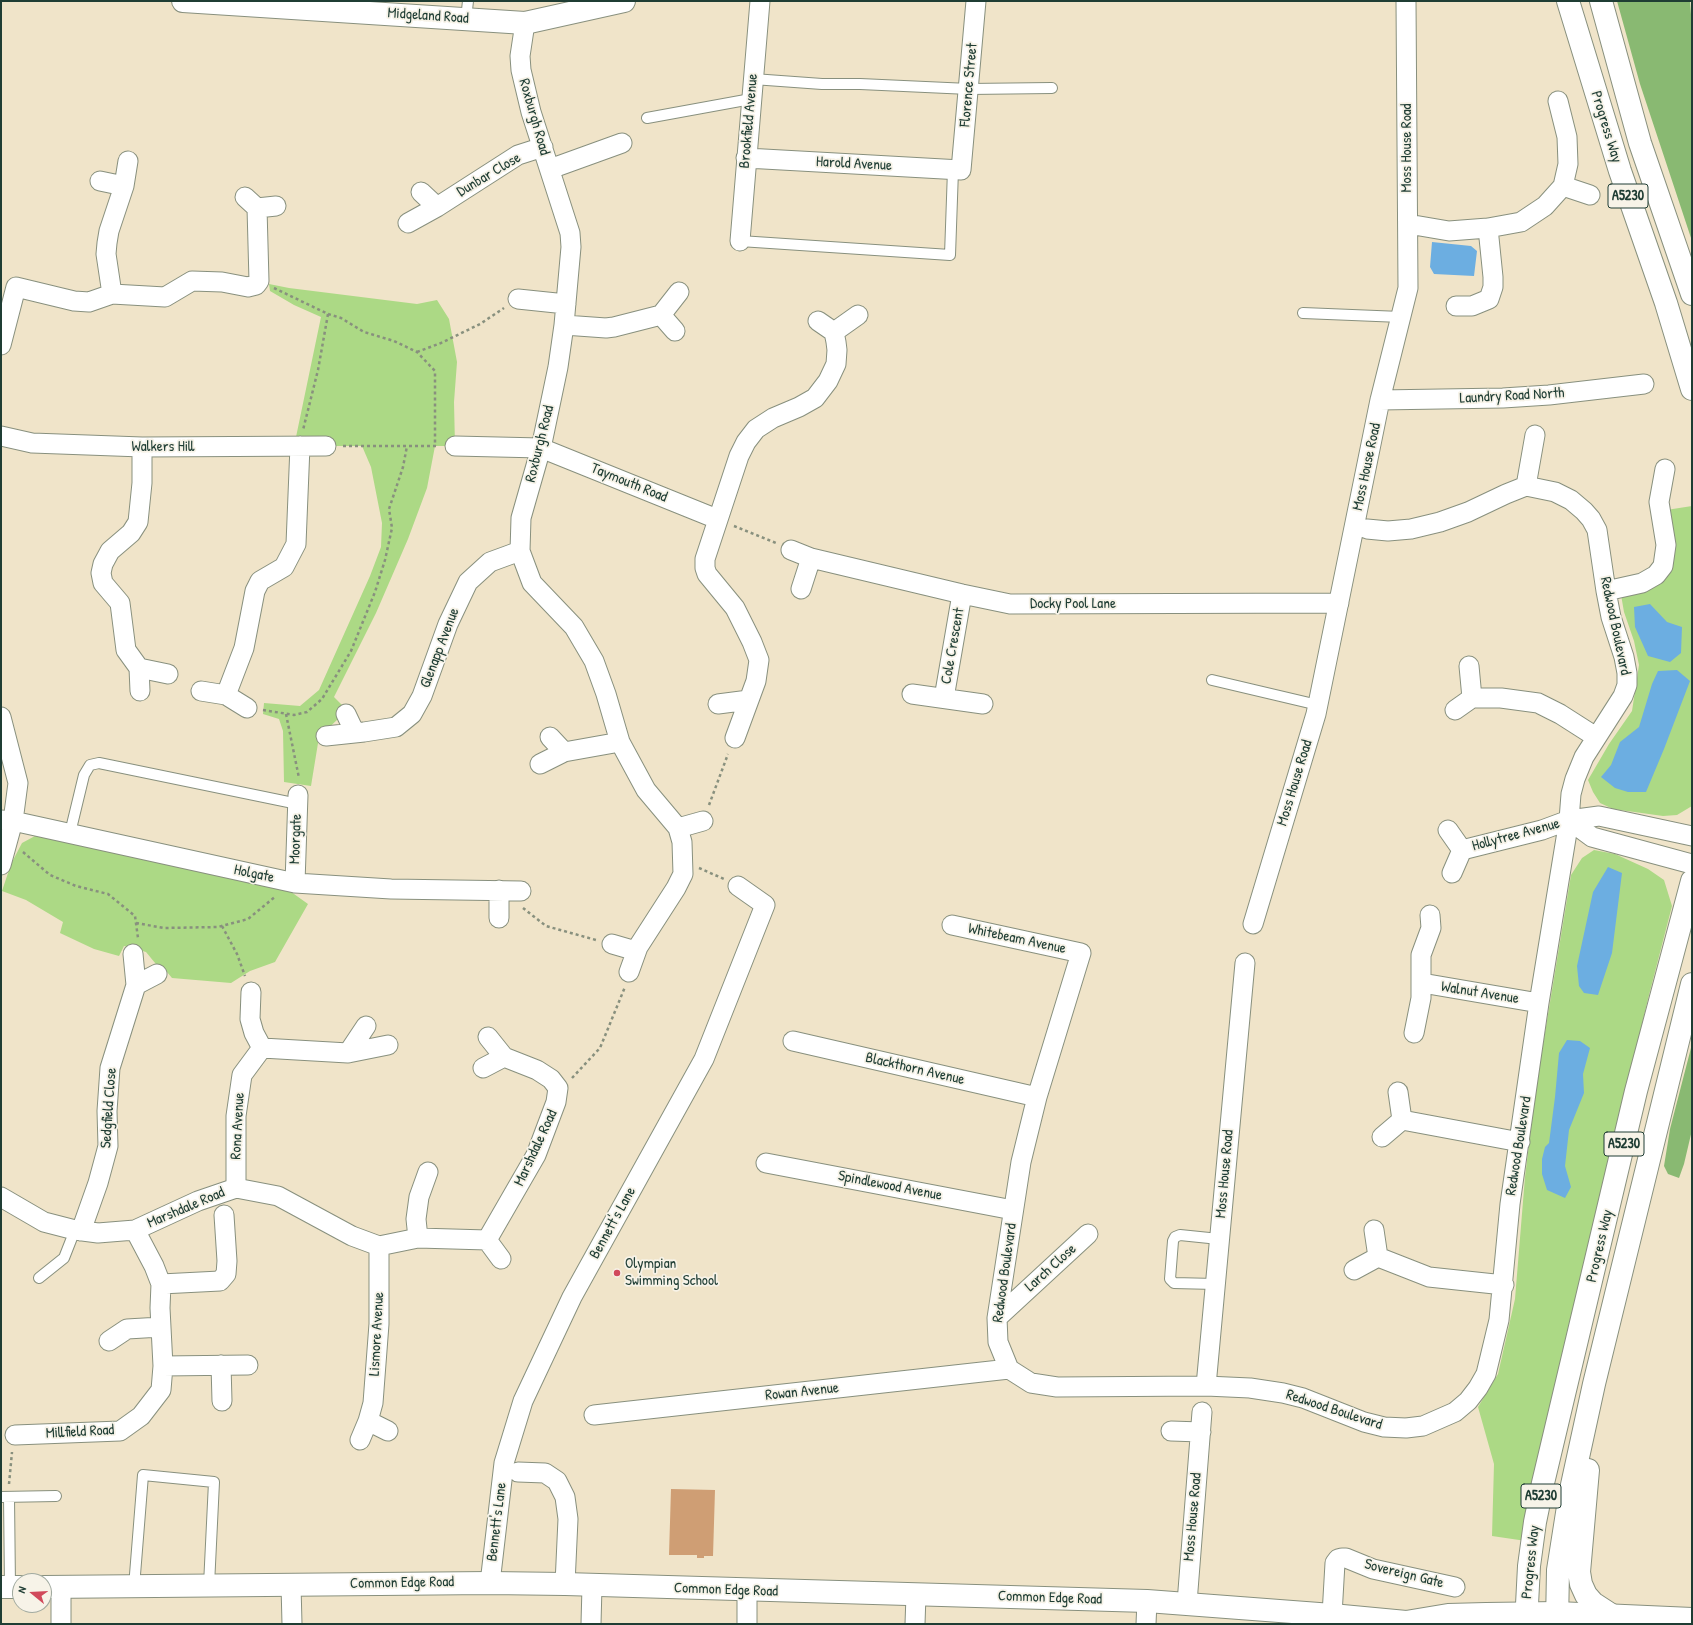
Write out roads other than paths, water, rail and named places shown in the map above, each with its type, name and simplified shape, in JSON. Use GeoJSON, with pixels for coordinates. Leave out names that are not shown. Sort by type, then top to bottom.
{"type":"FeatureCollection","features":[{"type":"Feature","properties":{"kind":"main road","name":"Midgeland Road"},"geometry":{"type":"LineString","coordinates":[[183,1],[467,10],[525,23],[624,1]]}},
{"type":"Feature","properties":{"kind":"main road","name":"Progress Way"},"geometry":{"type":"LineString","coordinates":[[1568,1],[1620,171],[1666,302],[1692,389]]}},
{"type":"Feature","properties":{"kind":"main road","name":"Progress Way"},"geometry":{"type":"LineString","coordinates":[[1601,1],[1640,143],[1692,294]]}},
{"type":"Feature","properties":{"kind":"main road","name":"Progress Way"},"geometry":{"type":"LineString","coordinates":[[1526,1619],[1529,1566],[1535,1522],[1543,1483],[1636,1091],[1692,881]]}},
{"type":"Feature","properties":{"kind":"main road","name":"Progress Way"},"geometry":{"type":"LineString","coordinates":[[1557,1618],[1560,1552],[1583,1437],[1692,984]]}},
{"type":"Feature","properties":{"kind":"main road"},"geometry":{"type":"LineString","coordinates":[[1583,1437],[1588,1471],[1579,1572],[1580,1584],[1586,1595],[1593,1603],[1613,1616]]}},
{"type":"Feature","properties":{"kind":"main road","name":"Common Edge Road"},"geometry":{"type":"LineString","coordinates":[[53,1587],[490,1583],[565,1584],[916,1595],[1147,1600],[1410,1623],[1448,1615],[1486,1614],[1526,1619],[1613,1616],[1692,1619]]}},
{"type":"Feature","properties":{"kind":"main road"},"geometry":{"type":"LineString","coordinates":[[1686,1624],[1692,1623]]}},
{"type":"Feature","properties":{"kind":"street","name":"Brookfield Avenue"},"geometry":{"type":"LineString","coordinates":[[740,241],[760,1]]}},
{"type":"Feature","properties":{"kind":"street","name":"Florence Street"},"geometry":{"type":"LineString","coordinates":[[957,170],[969,89],[976,1]]}},
{"type":"Feature","properties":{"kind":"street","name":"Moss House Road"},"geometry":{"type":"LineString","coordinates":[[1253,924],[1318,705],[1380,400],[1408,288],[1406,1]]}},
{"type":"Feature","properties":{"kind":"street","name":"Roxburgh Road"},"geometry":{"type":"LineString","coordinates":[[525,23],[520,56],[521,70],[531,112],[570,233],[571,247],[564,324],[558,367],[541,448],[521,518],[520,550],[532,582],[574,627],[594,661],[606,694],[620,742],[646,790],[678,828],[682,842],[682,874],[676,888],[636,952],[629,972]]}},
{"type":"Feature","properties":{"kind":"street"},"geometry":{"type":"LineString","coordinates":[[1408,224],[1449,231],[1488,228],[1521,222],[1545,206],[1563,186],[1568,164],[1567,138],[1558,101]]}},
{"type":"Feature","properties":{"kind":"street"},"geometry":{"type":"LineString","coordinates":[[550,169],[622,143]]}},
{"type":"Feature","properties":{"kind":"street","name":"Dunbar Close"},"geometry":{"type":"LineString","coordinates":[[408,223],[437,207],[518,155],[543,147]]}},
{"type":"Feature","properties":{"kind":"street","name":"Harold Avenue"},"geometry":{"type":"LineString","coordinates":[[746,158],[957,170]]}},
{"type":"Feature","properties":{"kind":"street"},"geometry":{"type":"LineString","coordinates":[[112,294],[106,254],[107,243],[109,231],[124,186],[128,161]]}},
{"type":"Feature","properties":{"kind":"street"},"geometry":{"type":"LineString","coordinates":[[100,181],[124,186]]}},
{"type":"Feature","properties":{"kind":"street"},"geometry":{"type":"LineString","coordinates":[[1563,186],[1590,195]]}},
{"type":"Feature","properties":{"kind":"street"},"geometry":{"type":"LineString","coordinates":[[421,192],[437,207]]}},
{"type":"Feature","properties":{"kind":"street"},"geometry":{"type":"LineString","coordinates":[[1,345],[9,284],[74,301],[89,302],[112,294],[165,298],[192,281],[222,282],[248,288],[256,285],[259,281],[251,203],[276,206]]}},
{"type":"Feature","properties":{"kind":"street"},"geometry":{"type":"LineString","coordinates":[[1456,306],[1472,306],[1489,299],[1493,287],[1493,278],[1488,228]]}},
{"type":"Feature","properties":{"kind":"street"},"geometry":{"type":"LineString","coordinates":[[564,324],[606,328],[661,315],[679,292]]}},
{"type":"Feature","properties":{"kind":"street"},"geometry":{"type":"LineString","coordinates":[[518,299],[566,304]]}},
{"type":"Feature","properties":{"kind":"street"},"geometry":{"type":"LineString","coordinates":[[661,315],[675,331]]}},
{"type":"Feature","properties":{"kind":"street"},"geometry":{"type":"LineString","coordinates":[[734,738],[758,672],[759,660],[735,608],[707,574],[705,568],[708,549],[739,456],[746,442],[756,429],[773,418],[815,398],[823,390],[836,364],[837,350],[826,327],[858,315]]}},
{"type":"Feature","properties":{"kind":"street","name":"Laundry Road North"},"geometry":{"type":"LineString","coordinates":[[1380,400],[1503,398],[1549,395],[1644,384]]}},
{"type":"Feature","properties":{"kind":"street"},"geometry":{"type":"LineString","coordinates":[[1367,529],[1388,531],[1411,529],[1440,522],[1468,512],[1526,486],[1535,435]]}},
{"type":"Feature","properties":{"kind":"street","name":"Walkers Hill"},"geometry":{"type":"LineString","coordinates":[[1,436],[32,443],[142,447],[326,446]]}},
{"type":"Feature","properties":{"kind":"street"},"geometry":{"type":"LineString","coordinates":[[226,695],[244,648],[255,591],[260,581],[284,567],[296,544],[300,446]]}},
{"type":"Feature","properties":{"kind":"street"},"geometry":{"type":"LineString","coordinates":[[455,446],[541,448]]}},
{"type":"Feature","properties":{"kind":"street"},"geometry":{"type":"LineString","coordinates":[[140,691],[139,668],[126,650],[120,603],[103,583],[101,573],[103,564],[110,551],[131,533],[138,522],[142,482],[142,447]]}},
{"type":"Feature","properties":{"kind":"street","name":"Taymouth Road"},"geometry":{"type":"LineString","coordinates":[[541,448],[717,519]]}},
{"type":"Feature","properties":{"kind":"street"},"geometry":{"type":"LineString","coordinates":[[1606,591],[1642,583],[1656,575],[1662,566],[1666,545],[1659,502],[1665,469]]}},
{"type":"Feature","properties":{"kind":"street","name":"Redwood Boulevard"},"geometry":{"type":"LineString","coordinates":[[1081,953],[1037,1097],[1021,1162],[997,1318],[998,1342],[1009,1369],[1031,1383],[1056,1388],[1206,1386],[1250,1388],[1283,1393],[1303,1398],[1364,1422],[1384,1427],[1406,1428],[1423,1426],[1455,1412],[1468,1401],[1486,1374],[1491,1360],[1500,1320],[1510,1204],[1539,1003],[1570,820],[1571,794],[1575,779],[1584,758],[1620,701],[1627,685],[1627,673],[1624,657],[1611,617],[1597,530],[1591,519],[1571,500],[1555,492],[1526,486]]}},
{"type":"Feature","properties":{"kind":"street","name":"Glenapp Avenue"},"geometry":{"type":"LineString","coordinates":[[326,736],[396,726],[412,714],[422,696],[448,624],[468,582],[490,562],[520,550]]}},
{"type":"Feature","properties":{"kind":"street","name":"Docky Pool Lane"},"geometry":{"type":"LineString","coordinates":[[791,550],[812,558],[1010,604],[1339,603]]}},
{"type":"Feature","properties":{"kind":"street"},"geometry":{"type":"LineString","coordinates":[[801,589],[812,558]]}},
{"type":"Feature","properties":{"kind":"street","name":"Cole Crescent"},"geometry":{"type":"LineString","coordinates":[[944,698],[962,594]]}},
{"type":"Feature","properties":{"kind":"street"},"geometry":{"type":"LineString","coordinates":[[1469,666],[1472,698]]}},
{"type":"Feature","properties":{"kind":"street"},"geometry":{"type":"LineString","coordinates":[[139,668],[168,674]]}},
{"type":"Feature","properties":{"kind":"street"},"geometry":{"type":"LineString","coordinates":[[200,691],[226,695],[247,708]]}},
{"type":"Feature","properties":{"kind":"street","name":"Cole Crescent"},"geometry":{"type":"LineString","coordinates":[[912,694],[983,704]]}},
{"type":"Feature","properties":{"kind":"street"},"geometry":{"type":"LineString","coordinates":[[1455,710],[1472,698],[1501,698],[1538,704],[1560,714],[1596,737]]}},
{"type":"Feature","properties":{"kind":"street"},"geometry":{"type":"LineString","coordinates":[[718,704],[749,700]]}},
{"type":"Feature","properties":{"kind":"street"},"geometry":{"type":"LineString","coordinates":[[346,714],[355,733]]}},
{"type":"Feature","properties":{"kind":"street"},"geometry":{"type":"LineString","coordinates":[[1,717],[18,783],[7,820],[7,841],[1,865]]}},
{"type":"Feature","properties":{"kind":"street"},"geometry":{"type":"LineString","coordinates":[[550,737],[564,752]]}},
{"type":"Feature","properties":{"kind":"street"},"geometry":{"type":"LineString","coordinates":[[540,764],[564,752],[620,742]]}},
{"type":"Feature","properties":{"kind":"street","name":"Moorgate"},"geometry":{"type":"LineString","coordinates":[[293,882],[298,799]]}},
{"type":"Feature","properties":{"kind":"street"},"geometry":{"type":"LineString","coordinates":[[1570,820],[1599,816],[1692,836]]}},
{"type":"Feature","properties":{"kind":"street","name":"Holgate"},"geometry":{"type":"LineString","coordinates":[[7,820],[293,882],[391,890],[521,890]]}},
{"type":"Feature","properties":{"kind":"street"},"geometry":{"type":"LineString","coordinates":[[1570,820],[1592,837],[1685,862]]}},
{"type":"Feature","properties":{"kind":"street","name":"Hollytree Avenue"},"geometry":{"type":"LineString","coordinates":[[1462,850],[1542,830],[1570,820]]}},
{"type":"Feature","properties":{"kind":"street"},"geometry":{"type":"LineString","coordinates":[[678,828],[703,821]]}},
{"type":"Feature","properties":{"kind":"street","name":"Hollytree Avenue"},"geometry":{"type":"LineString","coordinates":[[1448,830],[1462,850]]}},
{"type":"Feature","properties":{"kind":"street","name":"Hollytree Avenue"},"geometry":{"type":"LineString","coordinates":[[1452,873],[1462,850]]}},
{"type":"Feature","properties":{"kind":"street","name":"Bennett's Lane"},"geometry":{"type":"LineString","coordinates":[[490,1583],[504,1463],[523,1401],[572,1297],[704,1059],[764,905],[738,886]]}},
{"type":"Feature","properties":{"kind":"street"},"geometry":{"type":"LineString","coordinates":[[499,890],[499,918]]}},
{"type":"Feature","properties":{"kind":"street","name":"Walnut Avenue"},"geometry":{"type":"LineString","coordinates":[[1414,1033],[1419,1013],[1422,983],[1421,956],[1431,928],[1430,914]]}},
{"type":"Feature","properties":{"kind":"street","name":"Whitebeam Avenue"},"geometry":{"type":"LineString","coordinates":[[952,925],[1081,953]]}},
{"type":"Feature","properties":{"kind":"street"},"geometry":{"type":"LineString","coordinates":[[612,944],[636,952]]}},
{"type":"Feature","properties":{"kind":"street","name":"Sedgfield Close"},"geometry":{"type":"LineString","coordinates":[[78,1231],[98,1183],[108,1146],[107,1111],[110,1068],[136,985],[133,954]]}},
{"type":"Feature","properties":{"kind":"street","name":"Moss House Road"},"geometry":{"type":"LineString","coordinates":[[1206,1386],[1245,963]]}},
{"type":"Feature","properties":{"kind":"street"},"geometry":{"type":"LineString","coordinates":[[136,985],[157,974]]}},
{"type":"Feature","properties":{"kind":"street","name":"Walnut Avenue"},"geometry":{"type":"LineString","coordinates":[[1422,983],[1539,1003]]}},
{"type":"Feature","properties":{"kind":"street"},"geometry":{"type":"LineString","coordinates":[[251,992],[250,1019],[254,1033],[262,1048],[348,1053],[388,1045]]}},
{"type":"Feature","properties":{"kind":"street"},"geometry":{"type":"LineString","coordinates":[[348,1053],[366,1026]]}},
{"type":"Feature","properties":{"kind":"street"},"geometry":{"type":"LineString","coordinates":[[483,1068],[504,1057],[488,1037]]}},
{"type":"Feature","properties":{"kind":"street","name":"Blackthorn Avenue"},"geometry":{"type":"LineString","coordinates":[[793,1041],[1037,1097]]}},
{"type":"Feature","properties":{"kind":"street","name":"Rona Avenue"},"geometry":{"type":"LineString","coordinates":[[236,1188],[236,1116],[242,1075],[262,1048]]}},
{"type":"Feature","properties":{"kind":"street","name":"Marshdale Road"},"geometry":{"type":"LineString","coordinates":[[487,1240],[536,1155],[556,1102],[558,1088],[551,1079],[537,1070],[504,1057]]}},
{"type":"Feature","properties":{"kind":"street"},"geometry":{"type":"LineString","coordinates":[[1398,1092],[1402,1120]]}},
{"type":"Feature","properties":{"kind":"street"},"geometry":{"type":"LineString","coordinates":[[1402,1120],[1520,1142]]}},
{"type":"Feature","properties":{"kind":"street"},"geometry":{"type":"LineString","coordinates":[[1382,1137],[1402,1120]]}},
{"type":"Feature","properties":{"kind":"street","name":"Spindlewood Avenue"},"geometry":{"type":"LineString","coordinates":[[766,1162],[1014,1210]]}},
{"type":"Feature","properties":{"kind":"street"},"geometry":{"type":"LineString","coordinates":[[418,1238],[416,1219],[419,1197],[428,1172]]}},
{"type":"Feature","properties":{"kind":"street","name":"Marshdale Road"},"geometry":{"type":"LineString","coordinates":[[2,1199],[44,1222],[78,1231],[98,1233],[135,1230],[198,1201],[236,1188],[278,1196],[352,1236],[380,1246]]}},
{"type":"Feature","properties":{"kind":"street"},"geometry":{"type":"LineString","coordinates":[[161,1284],[220,1281],[226,1274],[227,1261],[224,1214]]}},
{"type":"Feature","properties":{"kind":"street","name":"Millfield Road"},"geometry":{"type":"LineString","coordinates":[[15,1435],[120,1431],[142,1416],[161,1390],[163,1366],[160,1308],[161,1284],[154,1266],[135,1230]]}},
{"type":"Feature","properties":{"kind":"street"},"geometry":{"type":"LineString","coordinates":[[1374,1230],[1378,1256]]}},
{"type":"Feature","properties":{"kind":"street","name":"Larch Close"},"geometry":{"type":"LineString","coordinates":[[997,1318],[1088,1234]]}},
{"type":"Feature","properties":{"kind":"street"},"geometry":{"type":"LineString","coordinates":[[380,1246],[418,1238],[487,1240],[501,1259]]}},
{"type":"Feature","properties":{"kind":"street","name":"Lismore Avenue"},"geometry":{"type":"LineString","coordinates":[[360,1440],[368,1421],[373,1403],[379,1324],[380,1246]]}},
{"type":"Feature","properties":{"kind":"street"},"geometry":{"type":"LineString","coordinates":[[1378,1256],[1429,1277],[1504,1285]]}},
{"type":"Feature","properties":{"kind":"street"},"geometry":{"type":"LineString","coordinates":[[1354,1270],[1378,1256]]}},
{"type":"Feature","properties":{"kind":"street"},"geometry":{"type":"LineString","coordinates":[[109,1341],[127,1329],[161,1327]]}},
{"type":"Feature","properties":{"kind":"street"},"geometry":{"type":"LineString","coordinates":[[163,1366],[248,1365]]}},
{"type":"Feature","properties":{"kind":"street"},"geometry":{"type":"LineString","coordinates":[[221,1366],[222,1401]]}},
{"type":"Feature","properties":{"kind":"street","name":"Rowan Avenue"},"geometry":{"type":"LineString","coordinates":[[594,1415],[1009,1369]]}},
{"type":"Feature","properties":{"kind":"street","name":"Moss House Road"},"geometry":{"type":"LineString","coordinates":[[1187,1603],[1202,1412]]}},
{"type":"Feature","properties":{"kind":"street"},"geometry":{"type":"LineString","coordinates":[[368,1421],[388,1431]]}},
{"type":"Feature","properties":{"kind":"street"},"geometry":{"type":"LineString","coordinates":[[1171,1431],[1201,1432]]}},
{"type":"Feature","properties":{"kind":"street"},"geometry":{"type":"LineString","coordinates":[[518,1472],[545,1473],[557,1481],[565,1497],[568,1520],[565,1584]]}},
{"type":"Feature","properties":{"kind":"street","name":"Sovereign Gate"},"geometry":{"type":"LineString","coordinates":[[1332,1615],[1335,1563],[1338,1559],[1342,1558],[1346,1558],[1373,1569],[1455,1587]]}},
{"type":"Feature","properties":{"kind":"street"},"geometry":{"type":"LineString","coordinates":[[291,1585],[292,1624]]}},
{"type":"Feature","properties":{"kind":"street"},"geometry":{"type":"LineString","coordinates":[[591,1624],[592,1586]]}},
{"type":"Feature","properties":{"kind":"street"},"geometry":{"type":"LineString","coordinates":[[53,1587],[61,1624]]}},
{"type":"Feature","properties":{"kind":"street"},"geometry":{"type":"LineString","coordinates":[[747,1590],[747,1624]]}},
{"type":"Feature","properties":{"kind":"street"},"geometry":{"type":"LineString","coordinates":[[915,1624],[916,1595]]}},
{"type":"Feature","properties":{"kind":"street"},"geometry":{"type":"LineString","coordinates":[[1146,1624],[1147,1600]]}},
{"type":"Feature","properties":{"kind":"lane"},"geometry":{"type":"LineString","coordinates":[[753,79],[822,84],[860,84],[969,89],[1052,88]]}},
{"type":"Feature","properties":{"kind":"lane"},"geometry":{"type":"LineString","coordinates":[[647,118],[751,99]]}},
{"type":"Feature","properties":{"kind":"lane"},"geometry":{"type":"LineString","coordinates":[[740,241],[950,255],[957,170]]}},
{"type":"Feature","properties":{"kind":"lane"},"geometry":{"type":"LineString","coordinates":[[1303,313],[1401,317]]}},
{"type":"Feature","properties":{"kind":"lane"},"geometry":{"type":"LineString","coordinates":[[1212,680],[1318,705]]}},
{"type":"Feature","properties":{"kind":"lane"},"geometry":{"type":"LineString","coordinates":[[70,833],[84,776],[90,764],[99,763],[298,799]]}},
{"type":"Feature","properties":{"kind":"lane"},"geometry":{"type":"LineString","coordinates":[[39,1278],[64,1258],[78,1231]]}},
{"type":"Feature","properties":{"kind":"lane"},"geometry":{"type":"LineString","coordinates":[[1215,1284],[1174,1283],[1170,1279],[1175,1237],[1180,1235],[1219,1239]]}},
{"type":"Feature","properties":{"kind":"lane"},"geometry":{"type":"LineString","coordinates":[[134,1586],[143,1476],[214,1482],[209,1585]]}},
{"type":"Feature","properties":{"kind":"lane"},"geometry":{"type":"LineString","coordinates":[[10,1587],[5,1497],[56,1496]]}},
{"type":"Feature","properties":{"kind":"water"},"geometry":{"type":"Polygon","coordinates":[[[1432,242],[1471,246],[1477,251],[1474,276],[1434,274],[1430,267],[1432,242]]]}},
{"type":"Feature","properties":{"kind":"water"},"geometry":{"type":"Polygon","coordinates":[[[1650,604],[1667,622],[1682,627],[1681,653],[1670,662],[1648,656],[1635,627],[1634,607],[1650,604]]]}},
{"type":"Feature","properties":{"kind":"water"},"geometry":{"type":"Polygon","coordinates":[[[1677,670],[1690,681],[1646,792],[1628,792],[1615,788],[1601,777],[1611,765],[1620,742],[1639,727],[1652,684],[1658,671],[1677,670]]]}},
{"type":"Feature","properties":{"kind":"water"},"geometry":{"type":"Polygon","coordinates":[[[1608,867],[1622,873],[1612,953],[1598,995],[1584,993],[1579,986],[1577,966],[1593,892],[1608,867]]]}},
{"type":"Feature","properties":{"kind":"water"},"geometry":{"type":"Polygon","coordinates":[[[1567,1040],[1580,1041],[1590,1048],[1583,1074],[1584,1093],[1569,1130],[1565,1166],[1571,1187],[1565,1198],[1547,1190],[1542,1174],[1542,1159],[1545,1147],[1549,1143],[1559,1053],[1567,1040]]]}},
{"type":"Feature","properties":{"kind":"place","name":"Olympian Swimming School"},"geometry":{"type":"Point","coordinates":[617,1273]}}]}
